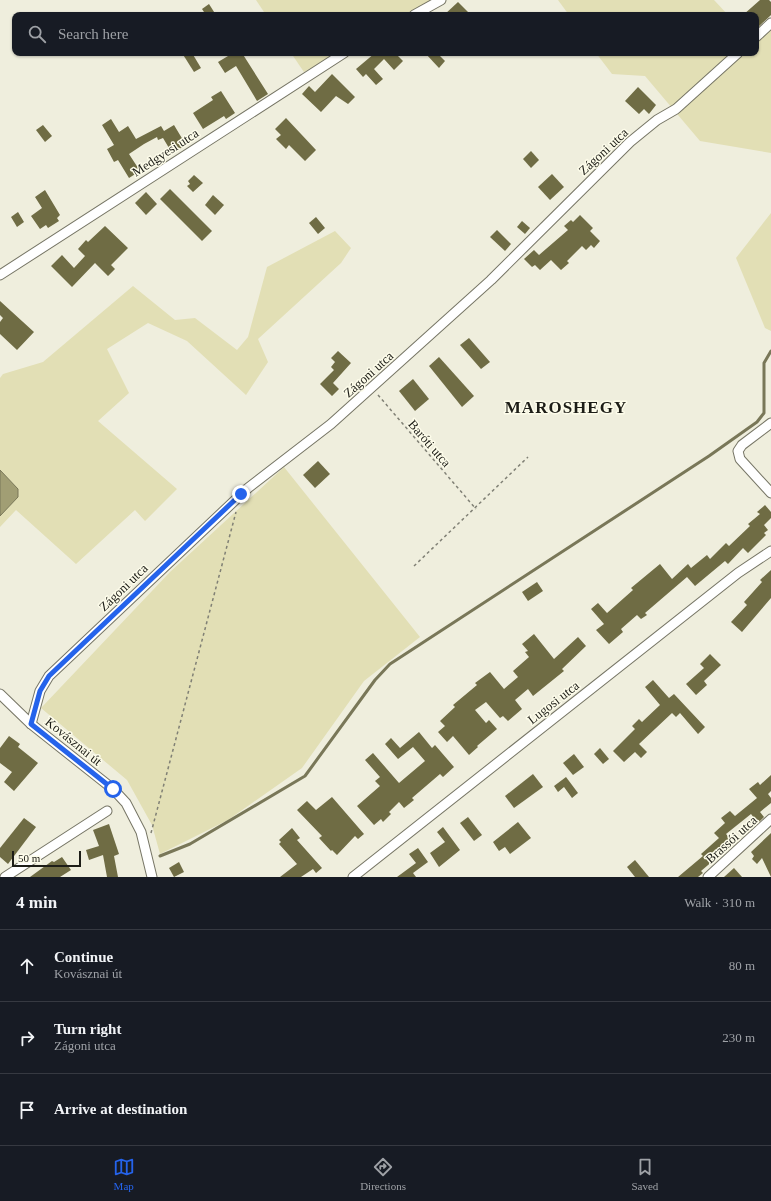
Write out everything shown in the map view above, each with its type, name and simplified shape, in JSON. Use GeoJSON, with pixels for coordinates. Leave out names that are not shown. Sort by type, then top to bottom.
{"type":"FeatureCollection","features":[{"type":"Feature","properties":{"kind":"street"},"geometry":{"type":"LineString","coordinates":[[419,12],[441,0]]}},
{"type":"Feature","properties":{"kind":"street"},"geometry":{"type":"LineString","coordinates":[[759,34],[771,23]]}},
{"type":"Feature","properties":{"kind":"street","name":"Medgyesi utca"},"geometry":{"type":"LineString","coordinates":[[0,274],[339,56]]}},
{"type":"Feature","properties":{"kind":"street","name":"Zágoni utca"},"geometry":{"type":"LineString","coordinates":[[31,724],[40,691],[49,676],[241,494],[276,465],[331,424],[491,280],[630,142],[657,120],[676,109],[735,56]]}},
{"type":"Feature","properties":{"kind":"street"},"geometry":{"type":"LineString","coordinates":[[771,422],[742,445],[738,451],[740,459],[771,493]]}},
{"type":"Feature","properties":{"kind":"street","name":"Lugosi utca"},"geometry":{"type":"LineString","coordinates":[[353,877],[732,578],[771,551]]}},
{"type":"Feature","properties":{"kind":"street","name":"Kovásznai út"},"geometry":{"type":"LineString","coordinates":[[0,694],[31,724],[113,789],[126,803],[141,832],[152,877]]}},
{"type":"Feature","properties":{"kind":"street"},"geometry":{"type":"LineString","coordinates":[[5,877],[107,811]]}},
{"type":"Feature","properties":{"kind":"street","name":"Brassói utca"},"geometry":{"type":"LineString","coordinates":[[708,877],[771,820]]}},
{"type":"Feature","properties":{"kind":"path","name":"Baróti utca"},"geometry":{"type":"LineString","coordinates":[[372,388],[476,509]]}},
{"type":"Feature","properties":{"kind":"path"},"geometry":{"type":"LineString","coordinates":[[414,566],[476,509],[528,457]]}},
{"type":"Feature","properties":{"kind":"path"},"geometry":{"type":"LineString","coordinates":[[150,837],[237,510]]}},
{"type":"Feature","properties":{"kind":"shaded area"},"geometry":{"type":"Polygon","coordinates":[[[256,0],[431,0],[410,12],[264,12],[256,0]]]}},
{"type":"Feature","properties":{"kind":"shaded area"},"geometry":{"type":"Polygon","coordinates":[[[558,0],[714,0],[725,12],[567,12],[558,0]]]}},
{"type":"Feature","properties":{"kind":"shaded area"},"geometry":{"type":"Polygon","coordinates":[[[771,28],[771,153],[700,141],[645,76],[612,74],[598,56],[759,56],[759,39],[771,28]]]}},
{"type":"Feature","properties":{"kind":"shaded area"},"geometry":{"type":"Polygon","coordinates":[[[293,56],[333,56],[304,72],[293,56]]]}},
{"type":"Feature","properties":{"kind":"shaded area"},"geometry":{"type":"Polygon","coordinates":[[[771,213],[771,331],[765,328],[736,258],[771,213]]]}},
{"type":"Feature","properties":{"kind":"shaded area"},"geometry":{"type":"Polygon","coordinates":[[[335,231],[351,248],[341,263],[258,339],[268,362],[246,395],[187,341],[148,323],[107,349],[129,393],[98,421],[177,489],[145,521],[135,510],[76,564],[16,510],[0,527],[0,378],[3,374],[43,362],[133,286],[175,320],[195,318],[237,350],[248,337],[267,267],[335,231]]]}},
{"type":"Feature","properties":{"kind":"shaded area"},"geometry":{"type":"Polygon","coordinates":[[[284,467],[420,637],[364,681],[302,768],[228,820],[160,854],[152,825],[127,780],[41,708],[170,572],[284,467]]]}},
{"type":"Feature","properties":{"kind":"shaded area"},"geometry":{"type":"Polygon","coordinates":[[[0,470],[18,489],[18,497],[0,516],[0,470]]]}},
{"type":"Feature","properties":{"kind":"building"},"geometry":{"type":"Polygon","coordinates":[[[760,0],[769,0],[771,2],[771,15],[759,26],[759,12],[746,12],[760,0]]]}},
{"type":"Feature","properties":{"kind":"building"},"geometry":{"type":"Polygon","coordinates":[[[458,2],[468,12],[447,12],[458,2]]]}},
{"type":"Feature","properties":{"kind":"building"},"geometry":{"type":"Polygon","coordinates":[[[209,4],[214,12],[204,12],[202,9],[209,4]]]}},
{"type":"Feature","properties":{"kind":"building"},"geometry":{"type":"Polygon","coordinates":[[[184,56],[194,56],[201,68],[194,72],[184,56]]]}},
{"type":"Feature","properties":{"kind":"building"},"geometry":{"type":"Polygon","coordinates":[[[228,56],[244,56],[268,94],[257,101],[236,66],[225,73],[218,62],[228,56]]]}},
{"type":"Feature","properties":{"kind":"building"},"geometry":{"type":"Polygon","coordinates":[[[371,56],[398,56],[403,61],[394,70],[384,59],[374,69],[383,79],[376,85],[366,74],[363,77],[356,69],[371,56]]]}},
{"type":"Feature","properties":{"kind":"building"},"geometry":{"type":"Polygon","coordinates":[[[428,56],[440,56],[445,61],[439,68],[428,56]]]}},
{"type":"Feature","properties":{"kind":"building"},"geometry":{"type":"Polygon","coordinates":[[[332,74],[355,97],[348,104],[336,96],[321,112],[302,94],[309,86],[315,92],[332,74]]]}},
{"type":"Feature","properties":{"kind":"building"},"geometry":{"type":"Polygon","coordinates":[[[638,87],[656,105],[649,114],[644,109],[639,114],[625,101],[638,87]]]}},
{"type":"Feature","properties":{"kind":"building"},"geometry":{"type":"Polygon","coordinates":[[[221,91],[235,113],[226,119],[224,116],[203,129],[193,113],[213,100],[211,97],[221,91]]]}},
{"type":"Feature","properties":{"kind":"building"},"geometry":{"type":"Polygon","coordinates":[[[286,118],[316,150],[305,161],[289,145],[286,149],[276,139],[281,135],[275,129],[286,118]]]}},
{"type":"Feature","properties":{"kind":"building"},"geometry":{"type":"Polygon","coordinates":[[[111,119],[119,132],[128,126],[136,139],[161,126],[164,131],[174,125],[186,145],[172,153],[163,138],[158,140],[157,137],[144,144],[129,154],[140,171],[129,178],[118,160],[114,162],[107,149],[114,145],[102,125],[111,119]]]}},
{"type":"Feature","properties":{"kind":"building"},"geometry":{"type":"Polygon","coordinates":[[[43,125],[52,136],[45,142],[36,130],[43,125]]]}},
{"type":"Feature","properties":{"kind":"building"},"geometry":{"type":"Polygon","coordinates":[[[531,151],[539,160],[531,168],[523,159],[531,151]]]}},
{"type":"Feature","properties":{"kind":"building"},"geometry":{"type":"Polygon","coordinates":[[[552,174],[564,187],[550,200],[538,187],[552,174]]]}},
{"type":"Feature","properties":{"kind":"building"},"geometry":{"type":"Polygon","coordinates":[[[194,175],[203,183],[193,192],[187,186],[190,184],[188,181],[194,175]]]}},
{"type":"Feature","properties":{"kind":"building"},"geometry":{"type":"Polygon","coordinates":[[[170,189],[212,231],[202,241],[160,199],[170,189]]]}},
{"type":"Feature","properties":{"kind":"building"},"geometry":{"type":"Polygon","coordinates":[[[45,190],[60,215],[57,218],[59,221],[48,228],[46,225],[40,229],[31,216],[42,208],[35,197],[45,190]]]}},
{"type":"Feature","properties":{"kind":"building"},"geometry":{"type":"Polygon","coordinates":[[[146,192],[157,204],[146,215],[135,203],[146,192]]]}},
{"type":"Feature","properties":{"kind":"building"},"geometry":{"type":"Polygon","coordinates":[[[213,195],[224,205],[215,215],[205,205],[213,195]]]}},
{"type":"Feature","properties":{"kind":"building"},"geometry":{"type":"Polygon","coordinates":[[[18,212],[24,222],[17,227],[11,217],[18,212]]]}},
{"type":"Feature","properties":{"kind":"building"},"geometry":{"type":"Polygon","coordinates":[[[580,215],[593,228],[590,231],[600,241],[594,248],[591,245],[586,250],[582,246],[567,261],[569,263],[561,270],[551,260],[540,270],[535,265],[532,267],[524,259],[534,250],[539,255],[568,230],[564,226],[571,220],[573,222],[580,215]]]}},
{"type":"Feature","properties":{"kind":"building"},"geometry":{"type":"Polygon","coordinates":[[[316,217],[325,228],[318,234],[309,223],[316,217]]]}},
{"type":"Feature","properties":{"kind":"building"},"geometry":{"type":"Polygon","coordinates":[[[522,221],[530,228],[525,234],[517,227],[522,221]]]}},
{"type":"Feature","properties":{"kind":"building"},"geometry":{"type":"Polygon","coordinates":[[[105,226],[128,248],[111,265],[115,269],[108,276],[95,263],[72,287],[51,266],[62,255],[74,268],[85,256],[78,249],[86,240],[88,242],[105,226]]]}},
{"type":"Feature","properties":{"kind":"building"},"geometry":{"type":"Polygon","coordinates":[[[497,230],[511,244],[505,251],[490,237],[497,230]]]}},
{"type":"Feature","properties":{"kind":"building"},"geometry":{"type":"Polygon","coordinates":[[[0,301],[34,332],[17,350],[0,334],[0,322],[3,318],[0,315],[0,301]]]}},
{"type":"Feature","properties":{"kind":"building"},"geometry":{"type":"Polygon","coordinates":[[[469,338],[490,362],[481,369],[460,345],[469,338]]]}},
{"type":"Feature","properties":{"kind":"building"},"geometry":{"type":"Polygon","coordinates":[[[338,351],[351,363],[333,383],[339,389],[332,396],[320,384],[334,370],[331,367],[335,362],[331,358],[338,351]]]}},
{"type":"Feature","properties":{"kind":"building"},"geometry":{"type":"Polygon","coordinates":[[[439,357],[474,396],[462,407],[429,366],[439,357]]]}},
{"type":"Feature","properties":{"kind":"building"},"geometry":{"type":"Polygon","coordinates":[[[413,379],[429,399],[415,411],[399,391],[413,379]]]}},
{"type":"Feature","properties":{"kind":"building"},"geometry":{"type":"Polygon","coordinates":[[[318,461],[330,474],[315,488],[303,475],[318,461]]]}},
{"type":"Feature","properties":{"kind":"building"},"geometry":{"type":"Polygon","coordinates":[[[765,505],[771,512],[771,518],[764,525],[768,530],[764,533],[766,535],[748,553],[743,548],[728,564],[725,561],[695,586],[687,577],[645,613],[647,615],[641,619],[637,615],[621,629],[623,632],[609,644],[596,630],[604,624],[591,609],[598,603],[607,613],[633,590],[631,588],[660,564],[672,579],[688,564],[691,568],[707,555],[710,559],[726,543],[729,546],[750,526],[748,524],[760,514],[757,512],[765,505]]]}},
{"type":"Feature","properties":{"kind":"building"},"geometry":{"type":"Polygon","coordinates":[[[771,570],[771,598],[742,632],[731,622],[747,605],[744,602],[762,582],[760,580],[771,570]]]}},
{"type":"Feature","properties":{"kind":"building"},"geometry":{"type":"Polygon","coordinates":[[[537,582],[543,591],[528,601],[522,592],[537,582]]]}},
{"type":"Feature","properties":{"kind":"building"},"geometry":{"type":"Polygon","coordinates":[[[534,634],[554,659],[578,637],[586,646],[562,669],[564,671],[533,696],[528,689],[515,700],[522,709],[508,721],[503,716],[500,718],[486,702],[475,710],[486,723],[489,720],[497,729],[469,755],[453,736],[447,742],[438,732],[445,726],[440,721],[455,707],[453,705],[477,685],[475,683],[490,672],[504,689],[518,677],[513,671],[529,657],[525,652],[528,651],[522,644],[534,634]]]}},
{"type":"Feature","properties":{"kind":"building"},"geometry":{"type":"Polygon","coordinates":[[[710,654],[721,665],[704,681],[707,685],[696,695],[686,684],[704,668],[700,664],[710,654]]]}},
{"type":"Feature","properties":{"kind":"building"},"geometry":{"type":"Polygon","coordinates":[[[653,680],[669,698],[674,694],[705,727],[698,734],[680,713],[676,717],[672,713],[639,744],[647,752],[641,758],[635,752],[624,762],[613,751],[635,729],[632,726],[639,719],[642,722],[660,705],[645,687],[653,680]]]}},
{"type":"Feature","properties":{"kind":"building"},"geometry":{"type":"Polygon","coordinates":[[[419,732],[432,748],[435,745],[454,767],[443,777],[440,774],[412,798],[414,800],[404,808],[399,802],[389,812],[391,814],[383,822],[381,819],[374,825],[357,806],[380,786],[375,781],[380,777],[365,760],[373,753],[399,783],[425,761],[413,747],[398,759],[385,744],[391,738],[400,748],[419,732]]]}},
{"type":"Feature","properties":{"kind":"building"},"geometry":{"type":"Polygon","coordinates":[[[9,736],[20,744],[18,747],[38,763],[14,791],[4,782],[12,772],[0,763],[0,748],[9,736]]]}},
{"type":"Feature","properties":{"kind":"building"},"geometry":{"type":"Polygon","coordinates":[[[600,748],[609,759],[603,764],[594,754],[600,748]]]}},
{"type":"Feature","properties":{"kind":"building"},"geometry":{"type":"Polygon","coordinates":[[[574,754],[584,767],[573,775],[563,763],[574,754]]]}},
{"type":"Feature","properties":{"kind":"building"},"geometry":{"type":"Polygon","coordinates":[[[533,774],[543,787],[514,808],[505,796],[533,774]]]}},
{"type":"Feature","properties":{"kind":"building"},"geometry":{"type":"Polygon","coordinates":[[[771,775],[771,791],[768,794],[771,798],[771,803],[760,812],[764,817],[758,823],[751,814],[726,834],[734,843],[701,871],[703,873],[698,877],[678,877],[703,856],[701,854],[719,838],[714,833],[725,823],[721,818],[730,811],[735,816],[757,798],[749,789],[758,782],[760,785],[771,775]]]}},
{"type":"Feature","properties":{"kind":"building"},"geometry":{"type":"Polygon","coordinates":[[[566,777],[578,793],[572,798],[564,787],[558,792],[554,786],[566,777]]]}},
{"type":"Feature","properties":{"kind":"building"},"geometry":{"type":"Polygon","coordinates":[[[332,797],[364,834],[358,839],[355,836],[337,855],[332,850],[331,851],[319,838],[322,836],[297,810],[307,801],[316,810],[332,797]]]}},
{"type":"Feature","properties":{"kind":"building"},"geometry":{"type":"Polygon","coordinates":[[[468,817],[482,835],[474,841],[460,823],[468,817]]]}},
{"type":"Feature","properties":{"kind":"building"},"geometry":{"type":"Polygon","coordinates":[[[24,818],[36,827],[8,864],[0,857],[0,848],[24,818]]]}},
{"type":"Feature","properties":{"kind":"building"},"geometry":{"type":"Polygon","coordinates":[[[518,822],[531,838],[510,854],[505,847],[499,851],[493,842],[518,822]]]}},
{"type":"Feature","properties":{"kind":"building"},"geometry":{"type":"Polygon","coordinates":[[[109,824],[119,854],[114,856],[118,877],[107,877],[103,855],[89,860],[86,850],[99,846],[93,830],[109,824]]]}},
{"type":"Feature","properties":{"kind":"building"},"geometry":{"type":"Polygon","coordinates":[[[443,827],[460,850],[439,867],[430,853],[445,842],[437,832],[443,827]]]}},
{"type":"Feature","properties":{"kind":"building"},"geometry":{"type":"Polygon","coordinates":[[[292,828],[300,838],[297,840],[322,868],[316,873],[313,869],[301,877],[280,877],[297,864],[279,844],[281,842],[279,840],[292,828]]]}},
{"type":"Feature","properties":{"kind":"building"},"geometry":{"type":"Polygon","coordinates":[[[771,833],[771,877],[762,858],[757,864],[752,859],[754,856],[751,852],[771,833]]]}},
{"type":"Feature","properties":{"kind":"building"},"geometry":{"type":"Polygon","coordinates":[[[418,848],[428,862],[413,873],[416,877],[397,877],[416,863],[409,854],[418,848]]]}},
{"type":"Feature","properties":{"kind":"building"},"geometry":{"type":"Polygon","coordinates":[[[62,857],[71,870],[60,877],[30,877],[52,861],[54,862],[62,857]]]}},
{"type":"Feature","properties":{"kind":"building"},"geometry":{"type":"Polygon","coordinates":[[[635,860],[649,877],[635,877],[627,867],[635,860]]]}},
{"type":"Feature","properties":{"kind":"building"},"geometry":{"type":"Polygon","coordinates":[[[179,862],[184,872],[174,877],[169,868],[179,862]]]}},
{"type":"Feature","properties":{"kind":"building"},"geometry":{"type":"Polygon","coordinates":[[[734,868],[742,877],[724,877],[734,868]]]}},
{"type":"Feature","properties":{"kind":"waterway"},"geometry":{"type":"LineString","coordinates":[[160,856],[190,844],[305,776],[375,680],[390,664],[709,456],[757,422],[764,413],[764,363],[771,351]]}},
{"type":"Feature","properties":{"kind":"district","name":"MAROSHEGY"},"geometry":{"type":"Point","coordinates":[566,407]}},
{"type":"Feature","properties":{"kind":"route"},"geometry":{"type":"LineString","coordinates":[[113,789],[31,724],[40,691],[49,676],[241,494]]}}]}
